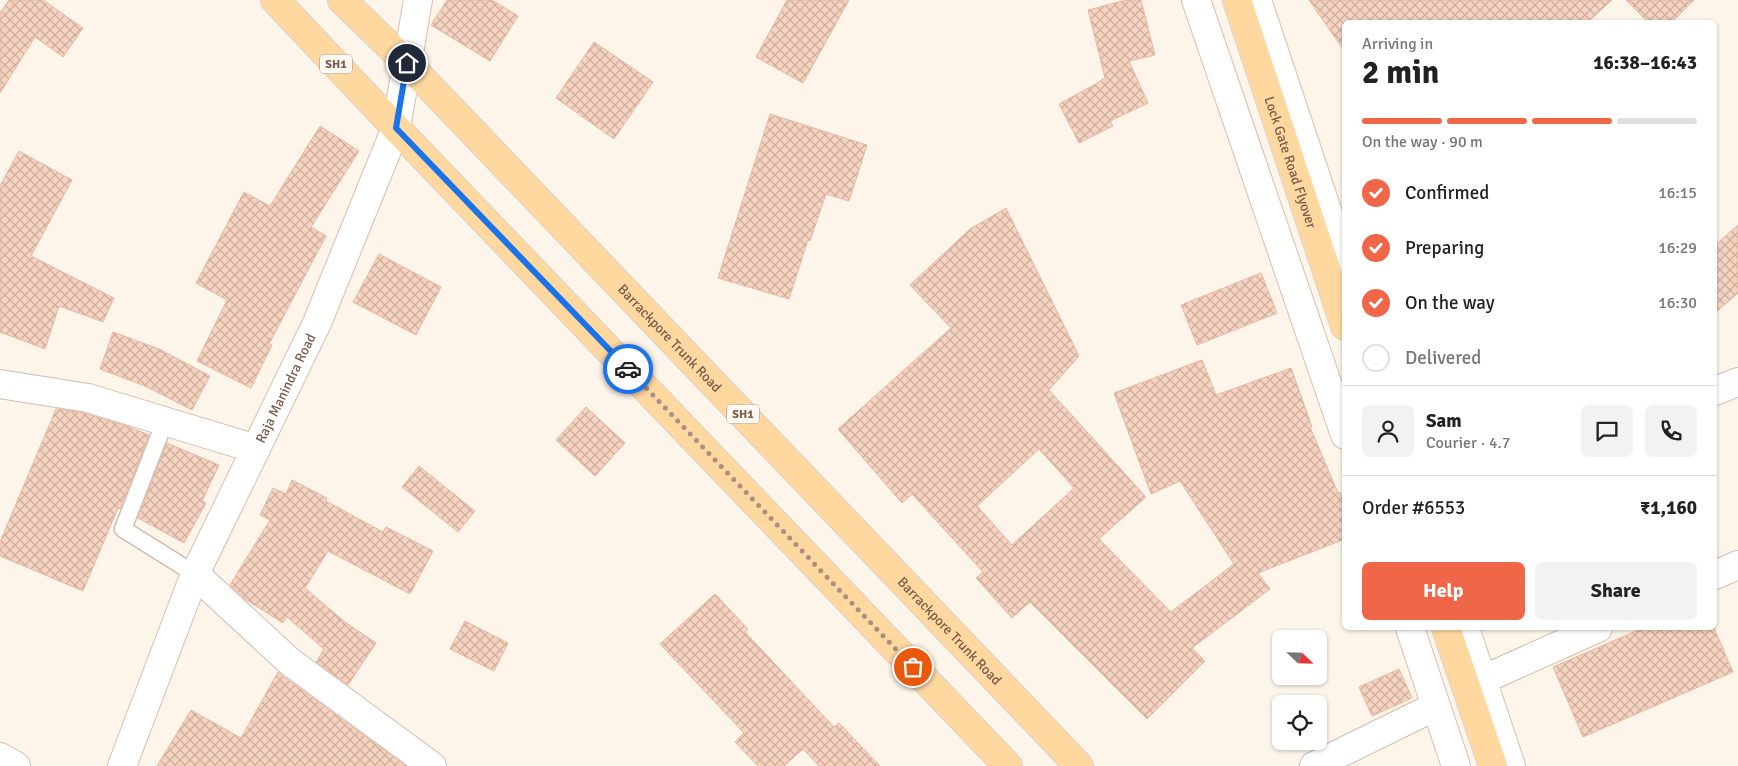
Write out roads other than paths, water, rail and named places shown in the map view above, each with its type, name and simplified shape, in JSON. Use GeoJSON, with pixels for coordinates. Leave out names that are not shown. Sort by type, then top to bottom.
{"type":"FeatureCollection","features":[{"type":"Feature","properties":{"kind":"main road","name":"SH1"},"geometry":{"type":"LineString","coordinates":[[275,0],[1008,766]]}},
{"type":"Feature","properties":{"kind":"main road","name":"Barrackpore Trunk Road"},"geometry":{"type":"LineString","coordinates":[[342,0],[407,63],[1079,766]]}},
{"type":"Feature","properties":{"kind":"main road","name":"Lock Gate Road Flyover"},"geometry":{"type":"LineString","coordinates":[[1257,2],[1342,315]]}},
{"type":"Feature","properties":{"kind":"main road"},"geometry":{"type":"LineString","coordinates":[[1447,630],[1493,766]]}},
{"type":"Feature","properties":{"kind":"street","name":"Raja Manindra Road"},"geometry":{"type":"LineString","coordinates":[[122,766],[194,574],[317,323],[396,128],[418,0]]}},
{"type":"Feature","properties":{"kind":"street"},"geometry":{"type":"LineString","coordinates":[[1196,0],[1342,426]]}},
{"type":"Feature","properties":{"kind":"street"},"geometry":{"type":"LineString","coordinates":[[1257,2],[1342,255]]}},
{"type":"Feature","properties":{"kind":"street"},"geometry":{"type":"LineString","coordinates":[[1717,390],[1738,382]]}},
{"type":"Feature","properties":{"kind":"street"},"geometry":{"type":"LineString","coordinates":[[0,384],[88,398],[256,449]]}},
{"type":"Feature","properties":{"kind":"street"},"geometry":{"type":"LineString","coordinates":[[1717,574],[1738,565]]}},
{"type":"Feature","properties":{"kind":"street"},"geometry":{"type":"LineString","coordinates":[[194,574],[289,661],[432,766]]}},
{"type":"Feature","properties":{"kind":"street"},"geometry":{"type":"LineString","coordinates":[[1411,630],[1456,766]]}},
{"type":"Feature","properties":{"kind":"street"},"geometry":{"type":"LineString","coordinates":[[1466,630],[1511,766]]}},
{"type":"Feature","properties":{"kind":"street"},"geometry":{"type":"LineString","coordinates":[[1482,680],[1594,630]]}},
{"type":"Feature","properties":{"kind":"street"},"geometry":{"type":"LineString","coordinates":[[1314,766],[1436,706]]}},
{"type":"Feature","properties":{"kind":"street"},"geometry":{"type":"LineString","coordinates":[[0,757],[16,766]]}},
{"type":"Feature","properties":{"kind":"lane"},"geometry":{"type":"LineString","coordinates":[[165,421],[122,530],[194,574]]}}]}
